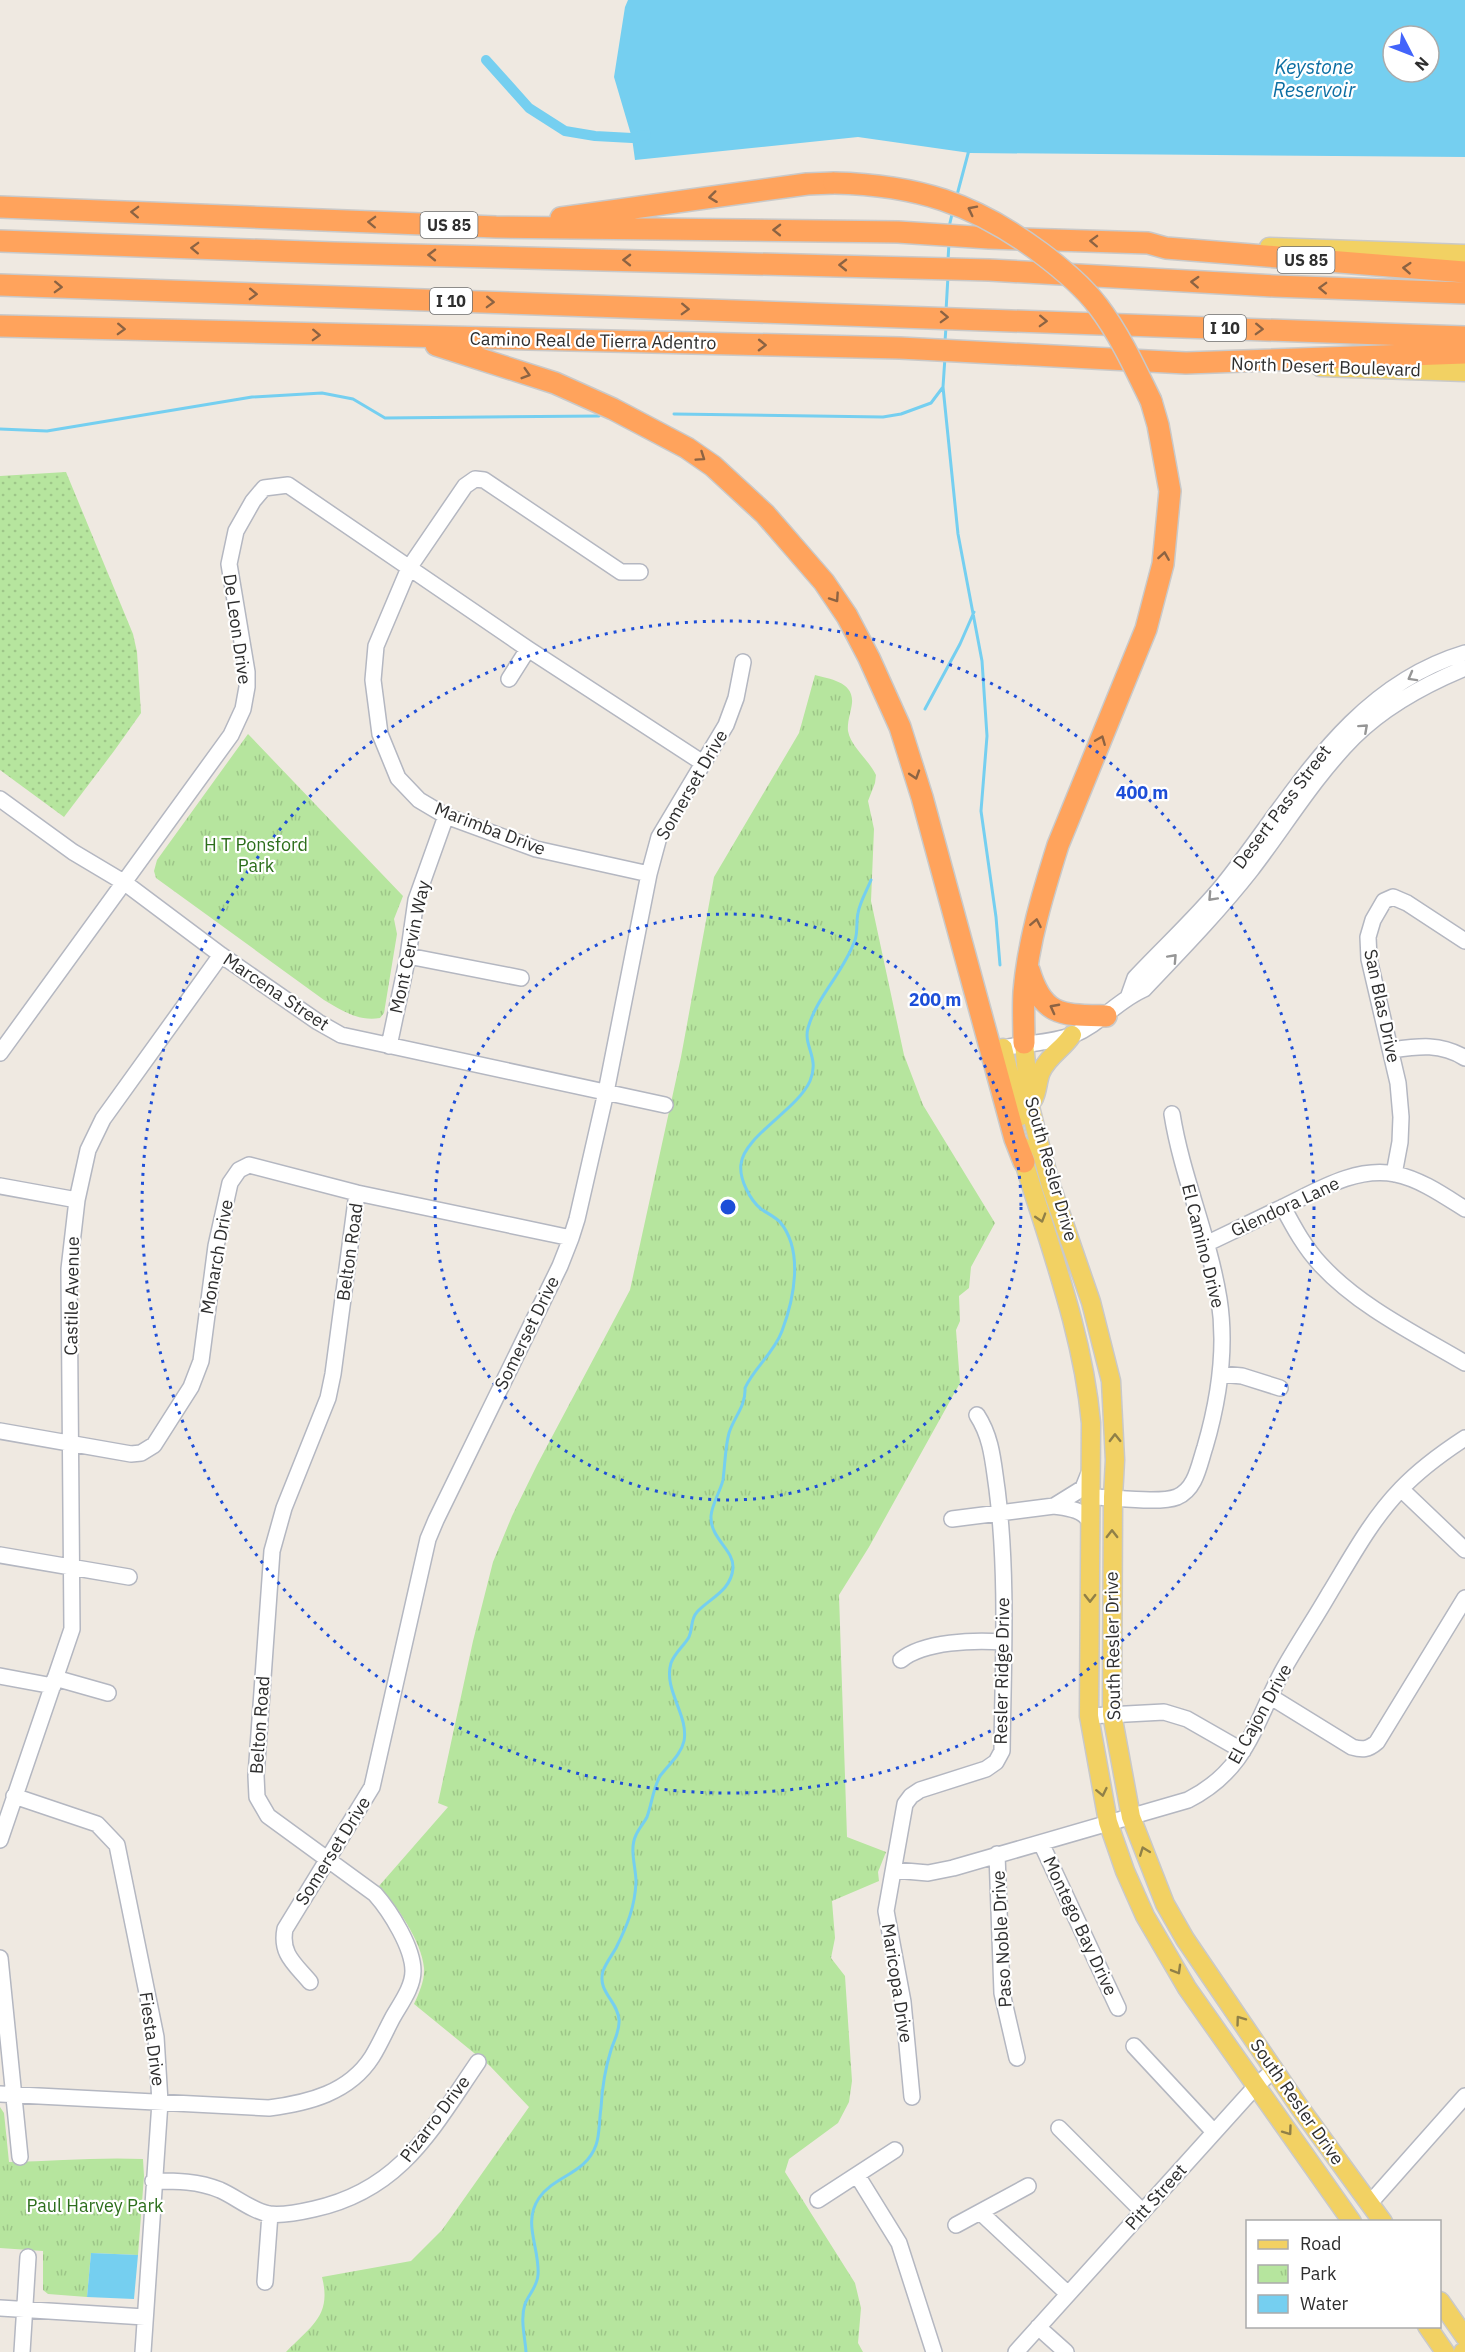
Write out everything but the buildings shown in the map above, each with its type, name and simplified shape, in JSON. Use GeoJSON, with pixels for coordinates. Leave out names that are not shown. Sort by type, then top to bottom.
{"type":"FeatureCollection","features":[{"type":"Feature","properties":{"kind":"highway"},"geometry":{"type":"LineString","coordinates":[[496,227],[807,184],[864,184],[897,188],[945,199],[991,220],[1029,244],[1063,270],[1096,304],[1124,346],[1151,401],[1158,425],[1170,491],[1166,547],[1146,629],[1058,845],[1038,912],[1024,993],[1024,1043]]}},
{"type":"Feature","properties":{"kind":"highway","name":"US 85"},"geometry":{"type":"LineString","coordinates":[[0,207],[496,227],[898,232],[989,238],[1148,243],[1166,248],[1465,272]]}},
{"type":"Feature","properties":{"kind":"highway"},"geometry":{"type":"LineString","coordinates":[[0,241],[334,253],[989,270],[1274,286],[1465,292]]}},
{"type":"Feature","properties":{"kind":"highway","name":"I 10"},"geometry":{"type":"LineString","coordinates":[[0,285],[1465,337]]}},
{"type":"Feature","properties":{"kind":"highway","name":"Camino Real de Tierra Adentro"},"geometry":{"type":"LineString","coordinates":[[0,326],[900,348],[1186,363],[1465,353]]}},
{"type":"Feature","properties":{"kind":"highway"},"geometry":{"type":"LineString","coordinates":[[410,337],[555,383],[639,422],[713,465],[765,514],[824,582],[847,616],[900,727],[922,796],[1023,1162]]}},
{"type":"Feature","properties":{"kind":"highway"},"geometry":{"type":"LineString","coordinates":[[941,867],[962,900],[974,934],[1003,1048]]}},
{"type":"Feature","properties":{"kind":"highway"},"geometry":{"type":"LineString","coordinates":[[1028,966],[1034,989],[1044,1003],[1054,1010],[1072,1015],[1106,1016]]}},
{"type":"Feature","properties":{"kind":"main road"},"geometry":{"type":"LineString","coordinates":[[1148,243],[1465,254]]}},
{"type":"Feature","properties":{"kind":"main road","name":"North Desert Boulevard"},"geometry":{"type":"LineString","coordinates":[[1186,363],[1465,372]]}},
{"type":"Feature","properties":{"kind":"main road"},"geometry":{"type":"LineString","coordinates":[[1030,1107],[1036,1094],[1041,1071],[1049,1058],[1066,1045],[1072,1035]]}},
{"type":"Feature","properties":{"kind":"main road","name":"South Resler Drive"},"geometry":{"type":"LineString","coordinates":[[1024,1043],[1030,1107],[1051,1186],[1091,1302],[1105,1352],[1114,1421],[1112,1714],[1131,1816],[1165,1904],[1208,1977],[1382,2220]]}},
{"type":"Feature","properties":{"kind":"main road","name":"South Resler Drive"},"geometry":{"type":"LineString","coordinates":[[1003,1048],[1023,1135],[1023,1162],[1077,1335],[1087,1382],[1091,1423],[1089,1716],[1108,1822],[1125,1871],[1145,1916],[1187,1988],[1351,2220]]}},
{"type":"Feature","properties":{"kind":"main road"},"geometry":{"type":"LineString","coordinates":[[1309,2160],[1328,2168],[1359,2210],[1370,2203]]}},
{"type":"Feature","properties":{"kind":"main road"},"geometry":{"type":"LineString","coordinates":[[1441,2302],[1465,2337]]}},
{"type":"Feature","properties":{"kind":"main road"},"geometry":{"type":"LineString","coordinates":[[1427,2328],[1445,2352]]}},
{"type":"Feature","properties":{"kind":"street","name":"Marimba Drive"},"geometry":{"type":"LineString","coordinates":[[640,572],[621,572],[484,480],[475,479],[465,486],[409,568],[376,646],[373,681],[380,734],[398,778],[419,800],[446,816],[536,849],[649,874]]}},
{"type":"Feature","properties":{"kind":"street","name":"De Leon Drive"},"geometry":{"type":"LineString","coordinates":[[0,1053],[231,735],[243,709],[247,672],[229,564],[236,531],[264,488],[288,484],[528,649],[703,764]]}},
{"type":"Feature","properties":{"kind":"street"},"geometry":{"type":"LineString","coordinates":[[509,679],[528,649]]}},
{"type":"Feature","properties":{"kind":"street","name":"Desert Pass Street"},"geometry":{"type":"LineString","coordinates":[[1003,1048],[1072,1035],[1106,1016],[1129,995],[1144,988],[1226,901],[1321,753],[1365,708],[1394,687],[1426,669],[1465,653]]}},
{"type":"Feature","properties":{"kind":"street","name":"Somerset Drive"},"geometry":{"type":"LineString","coordinates":[[310,1982],[289,1957],[282,1943],[285,1929],[372,1787],[428,1539],[560,1266],[571,1238],[606,1092],[649,874],[663,828],[726,725],[734,707],[743,662]]}},
{"type":"Feature","properties":{"kind":"street","name":"Desert Pass Street"},"geometry":{"type":"LineString","coordinates":[[1261,847],[1354,737],[1402,699],[1438,679],[1465,668]]}},
{"type":"Feature","properties":{"kind":"street","name":"Marcena Street"},"geometry":{"type":"LineString","coordinates":[[0,799],[73,852],[125,883],[221,955],[318,1022],[341,1035],[665,1105]]}},
{"type":"Feature","properties":{"kind":"street","name":"Mont Cervin Way"},"geometry":{"type":"LineString","coordinates":[[389,1046],[408,956],[416,900],[446,816]]}},
{"type":"Feature","properties":{"kind":"street","name":"San Blas Drive"},"geometry":{"type":"LineString","coordinates":[[1394,1174],[1400,1142],[1401,1117],[1392,1050],[1369,958],[1368,937],[1373,920],[1384,901],[1389,897],[1396,898],[1465,941]]}},
{"type":"Feature","properties":{"kind":"street","name":"Castile Avenue"},"geometry":{"type":"LineString","coordinates":[[0,1840],[72,1629],[69,1269],[77,1200],[88,1150],[103,1119],[221,955]]}},
{"type":"Feature","properties":{"kind":"street"},"geometry":{"type":"LineString","coordinates":[[408,956],[521,978]]}},
{"type":"Feature","properties":{"kind":"street"},"geometry":{"type":"LineString","coordinates":[[1392,1050],[1435,1046],[1465,1058]]}},
{"type":"Feature","properties":{"kind":"street","name":"El Camino Drive"},"geometry":{"type":"LineString","coordinates":[[1090,1497],[1167,1499],[1183,1493],[1190,1487],[1196,1475],[1213,1418],[1221,1374],[1222,1325],[1219,1300],[1206,1244],[1176,1140],[1172,1114]]}},
{"type":"Feature","properties":{"kind":"street","name":"Monarch Drive"},"geometry":{"type":"LineString","coordinates":[[0,1431],[131,1454],[141,1453],[154,1445],[191,1387],[201,1361],[216,1246],[230,1183],[239,1170],[249,1165],[357,1193],[571,1238]]}},
{"type":"Feature","properties":{"kind":"street","name":"Glendora Lane"},"geometry":{"type":"LineString","coordinates":[[1206,1244],[1332,1183],[1353,1177],[1394,1174],[1426,1185],[1465,1209]]}},
{"type":"Feature","properties":{"kind":"street"},"geometry":{"type":"LineString","coordinates":[[0,1186],[77,1200]]}},
{"type":"Feature","properties":{"kind":"street","name":"Belton Road"},"geometry":{"type":"LineString","coordinates":[[6,2094],[269,2108],[302,2104],[322,2098],[357,2074],[371,2059],[409,1987],[413,1974],[412,1961],[393,1918],[384,1904],[375,1894],[268,1816],[257,1797],[256,1776],[272,1551],[284,1508],[328,1398],[357,1193]]}},
{"type":"Feature","properties":{"kind":"street"},"geometry":{"type":"LineString","coordinates":[[1283,1207],[1311,1253],[1336,1280],[1358,1298],[1465,1363]]}},
{"type":"Feature","properties":{"kind":"street"},"geometry":{"type":"LineString","coordinates":[[1221,1374],[1242,1376],[1280,1388]]}},
{"type":"Feature","properties":{"kind":"street","name":"Resler Ridge Drive"},"geometry":{"type":"LineString","coordinates":[[894,1870],[905,1804],[911,1796],[920,1790],[986,1769],[996,1762],[1002,1751],[1005,1574],[1000,1513],[990,1441],[977,1415]]}},
{"type":"Feature","properties":{"kind":"street","name":"El Cajon Drive"},"geometry":{"type":"LineString","coordinates":[[894,1870],[919,1873],[942,1871],[1041,1843],[1188,1800],[1226,1774],[1243,1751],[1290,1659],[1368,1531],[1401,1490],[1441,1455],[1465,1438]]}},
{"type":"Feature","properties":{"kind":"street"},"geometry":{"type":"LineString","coordinates":[[1054,1506],[1083,1488],[1090,1470]]}},
{"type":"Feature","properties":{"kind":"street"},"geometry":{"type":"LineString","coordinates":[[1401,1490],[1465,1550]]}},
{"type":"Feature","properties":{"kind":"street"},"geometry":{"type":"LineString","coordinates":[[952,1519],[1054,1506],[1069,1508],[1081,1513],[1090,1522]]}},
{"type":"Feature","properties":{"kind":"street"},"geometry":{"type":"LineString","coordinates":[[0,1555],[129,1577]]}},
{"type":"Feature","properties":{"kind":"street"},"geometry":{"type":"LineString","coordinates":[[1271,1697],[1352,1747],[1360,1750],[1371,1747],[1377,1742],[1465,1598]]}},
{"type":"Feature","properties":{"kind":"street"},"geometry":{"type":"LineString","coordinates":[[901,1660],[918,1651],[958,1642],[1003,1642]]}},
{"type":"Feature","properties":{"kind":"street"},"geometry":{"type":"LineString","coordinates":[[0,1676],[54,1682],[108,1693]]}},
{"type":"Feature","properties":{"kind":"street"},"geometry":{"type":"LineString","coordinates":[[1089,1716],[1154,1711],[1175,1714],[1243,1751]]}},
{"type":"Feature","properties":{"kind":"street","name":"Fiesta Drive"},"geometry":{"type":"LineString","coordinates":[[14,1796],[97,1824],[117,1845],[156,2037],[160,2102],[143,2352]]}},
{"type":"Feature","properties":{"kind":"street","name":"Montego Bay Drive"},"geometry":{"type":"LineString","coordinates":[[1041,1843],[1118,2008]]}},
{"type":"Feature","properties":{"kind":"street","name":"Paso Noble Drive"},"geometry":{"type":"LineString","coordinates":[[997,1854],[1002,1993],[1017,2058]]}},
{"type":"Feature","properties":{"kind":"street","name":"Maricopa Drive"},"geometry":{"type":"LineString","coordinates":[[894,1870],[886,1911],[903,2002],[912,2097]]}},
{"type":"Feature","properties":{"kind":"street"},"geometry":{"type":"LineString","coordinates":[[0,1958],[6,2094],[20,2157]]}},
{"type":"Feature","properties":{"kind":"street"},"geometry":{"type":"LineString","coordinates":[[1134,2046],[1214,2132]]}},
{"type":"Feature","properties":{"kind":"street","name":"Pizarro Drive"},"geometry":{"type":"LineString","coordinates":[[153,2181],[192,2182],[220,2190],[270,2214],[301,2212],[327,2206],[366,2191],[402,2165],[420,2146],[478,2062]]}},
{"type":"Feature","properties":{"kind":"street","name":"Pitt Street"},"geometry":{"type":"LineString","coordinates":[[1016,2352],[1256,2086],[1275,2069]]}},
{"type":"Feature","properties":{"kind":"street"},"geometry":{"type":"LineString","coordinates":[[1370,2203],[1465,2096]]}},
{"type":"Feature","properties":{"kind":"street"},"geometry":{"type":"LineString","coordinates":[[1059,2128],[1143,2212]]}},
{"type":"Feature","properties":{"kind":"street"},"geometry":{"type":"LineString","coordinates":[[818,2200],[895,2150]]}},
{"type":"Feature","properties":{"kind":"street"},"geometry":{"type":"LineString","coordinates":[[857,2175],[899,2243],[934,2352]]}},
{"type":"Feature","properties":{"kind":"street"},"geometry":{"type":"LineString","coordinates":[[956,2225],[1028,2186]]}},
{"type":"Feature","properties":{"kind":"street"},"geometry":{"type":"LineString","coordinates":[[980,2212],[1068,2294]]}},
{"type":"Feature","properties":{"kind":"street"},"geometry":{"type":"LineString","coordinates":[[265,2282],[270,2214]]}},
{"type":"Feature","properties":{"kind":"street"},"geometry":{"type":"LineString","coordinates":[[22,2352],[28,2257]]}},
{"type":"Feature","properties":{"kind":"street"},"geometry":{"type":"LineString","coordinates":[[0,2308],[145,2317]]}},
{"type":"Feature","properties":{"kind":"street"},"geometry":{"type":"LineString","coordinates":[[1038,2327],[1066,2352]]}},
{"type":"Feature","properties":{"kind":"green space"},"geometry":{"type":"Polygon","coordinates":[[[66,472],[133,634],[137,652],[141,713],[64,817],[0,770],[0,476],[66,472]]]}},
{"type":"Feature","properties":{"kind":"green space"},"geometry":{"type":"Polygon","coordinates":[[[815,675],[834,680],[849,690],[852,703],[848,731],[856,748],[876,775],[868,801],[874,829],[871,901],[904,1055],[923,1105],[995,1223],[971,1267],[969,1288],[959,1296],[960,1321],[956,1330],[960,1383],[869,1547],[839,1595],[847,1837],[886,1852],[878,1872],[879,1881],[832,1901],[835,1938],[831,1958],[845,1976],[852,2081],[849,2102],[838,2123],[789,2159],[785,2172],[855,2283],[861,2308],[858,2343],[863,2352],[286,2352],[311,2327],[322,2311],[324,2290],[322,2277],[411,2261],[442,2230],[529,2107],[490,2066],[414,2004],[424,1977],[419,1947],[407,1924],[379,1886],[448,1807],[438,1803],[473,1641],[493,1562],[537,1465],[630,1290],[681,1057],[714,877],[799,733],[815,675]]]}},
{"type":"Feature","properties":{"kind":"green space","name":"H T Ponsford Park"},"geometry":{"type":"Polygon","coordinates":[[[248,734],[403,896],[394,919],[397,934],[384,1013],[380,1018],[358,1017],[324,1000],[156,878],[154,871],[157,860],[248,734]]]}},
{"type":"Feature","properties":{"kind":"green space","name":"Paul Harvey Park"},"geometry":{"type":"Polygon","coordinates":[[[0,2107],[4,2113],[9,2162],[143,2159],[144,2176],[138,2255],[91,2253],[87,2297],[48,2294],[43,2290],[43,2251],[0,2248],[0,2107]]]}},
{"type":"Feature","properties":{"kind":"water","name":"Keystone Reservoir"},"geometry":{"type":"Polygon","coordinates":[[[628,0],[1465,0],[1465,157],[970,153],[858,137],[635,160],[632,138],[614,77],[628,0]]]}},
{"type":"Feature","properties":{"kind":"water"},"geometry":{"type":"Polygon","coordinates":[[[91,2253],[138,2255],[134,2299],[87,2297],[91,2253]]]}},
{"type":"Feature","properties":{"kind":"waterway"},"geometry":{"type":"LineString","coordinates":[[486,60],[529,108],[565,131],[595,136],[632,138],[646,135]]}},
{"type":"Feature","properties":{"kind":"waterway"},"geometry":{"type":"LineString","coordinates":[[957,195],[969,150]]}},
{"type":"Feature","properties":{"kind":"waterway"},"geometry":{"type":"LineString","coordinates":[[949,227],[953,210]]}},
{"type":"Feature","properties":{"kind":"waterway"},"geometry":{"type":"LineString","coordinates":[[948,260],[949,243]]}},
{"type":"Feature","properties":{"kind":"waterway"},"geometry":{"type":"LineString","coordinates":[[946,311],[948,276]]}},
{"type":"Feature","properties":{"kind":"waterway"},"geometry":{"type":"LineString","coordinates":[[945,341],[946,327]]}},
{"type":"Feature","properties":{"kind":"waterway"},"geometry":{"type":"LineString","coordinates":[[945,357],[943,387],[958,534],[982,661],[987,736],[981,811],[996,917],[1000,965]]}},
{"type":"Feature","properties":{"kind":"waterway"},"geometry":{"type":"LineString","coordinates":[[674,414],[883,417],[901,414],[931,403],[943,387]]}},
{"type":"Feature","properties":{"kind":"waterway"},"geometry":{"type":"LineString","coordinates":[[0,429],[47,431],[252,397],[322,393],[353,399],[385,418],[599,416]]}},
{"type":"Feature","properties":{"kind":"waterway"},"geometry":{"type":"LineString","coordinates":[[925,709],[960,644],[974,612]]}},
{"type":"Feature","properties":{"kind":"waterway"},"geometry":{"type":"LineString","coordinates":[[526,2352],[524,2310],[538,2275],[532,2226],[534,2207],[546,2190],[585,2162],[596,2145],[605,2072],[619,2024],[618,2013],[603,1985],[603,1971],[620,1940],[632,1908],[636,1882],[634,1840],[647,1817],[660,1776],[677,1755],[684,1741],[683,1722],[670,1683],[671,1663],[689,1637],[695,1615],[724,1588],[731,1576],[732,1561],[714,1531],[711,1516],[723,1480],[729,1433],[742,1406],[745,1388],[782,1331],[793,1290],[794,1261],[787,1234],[780,1222],[761,1209],[753,1200],[746,1189],[741,1164],[751,1143],[794,1102],[810,1081],[813,1066],[807,1035],[808,1028],[818,1005],[850,952],[856,937],[859,909],[871,880]]}}]}
